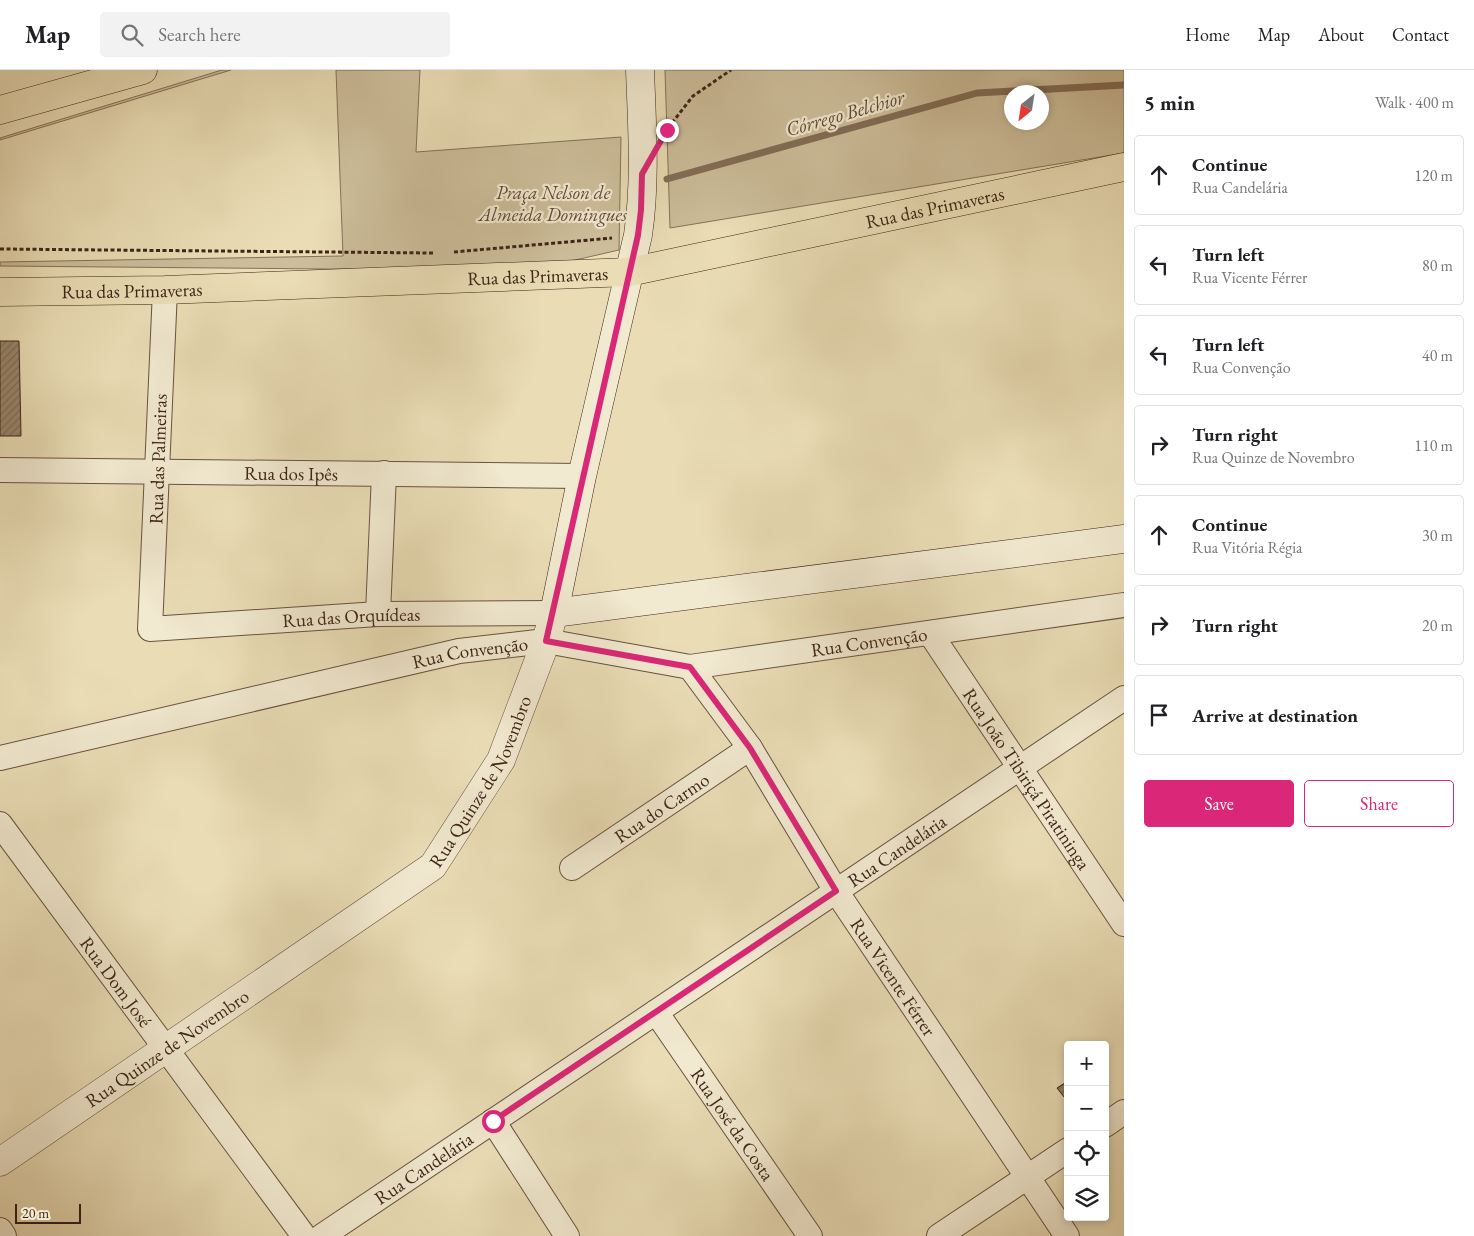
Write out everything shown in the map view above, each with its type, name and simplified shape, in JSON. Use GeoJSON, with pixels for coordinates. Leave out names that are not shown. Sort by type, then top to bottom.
{"type":"FeatureCollection","features":[{"type":"Feature","properties":{"kind":"main road"},"geometry":{"type":"LineString","coordinates":[[0,110],[143,70]]}},
{"type":"Feature","properties":{"kind":"main road","name":"Rua Quinze de Novembro"},"geometry":{"type":"LineString","coordinates":[[0,1162],[433,866],[501,760],[546,641],[554,613],[582,476],[640,223],[642,115],[640,70]]}},
{"type":"Feature","properties":{"kind":"main road","name":"Rua das Primaveras"},"geometry":{"type":"LineString","coordinates":[[0,292],[165,290],[629,272],[1124,167]]}},
{"type":"Feature","properties":{"kind":"main road"},"geometry":{"type":"LineString","coordinates":[[554,613],[1124,539]]}},
{"type":"Feature","properties":{"kind":"street","name":"Rua das Palmeiras"},"geometry":{"type":"LineString","coordinates":[[150,629],[165,290]]}},
{"type":"Feature","properties":{"kind":"street","name":"Rua dos Ipês"},"geometry":{"type":"LineString","coordinates":[[0,470],[582,476]]}},
{"type":"Feature","properties":{"kind":"street"},"geometry":{"type":"LineString","coordinates":[[378,614],[384,473]]}},
{"type":"Feature","properties":{"kind":"street","name":"Rua Convenção"},"geometry":{"type":"LineString","coordinates":[[0,758],[459,651],[546,641],[690,667],[1124,605]]}},
{"type":"Feature","properties":{"kind":"street","name":"Rua das Orquídeas"},"geometry":{"type":"LineString","coordinates":[[150,629],[378,614],[554,613]]}},
{"type":"Feature","properties":{"kind":"street","name":"Rua João Tibiriçá Piratininga"},"geometry":{"type":"LineString","coordinates":[[930,633],[1124,924]]}},
{"type":"Feature","properties":{"kind":"street","name":"Rua Vicente Férrer"},"geometry":{"type":"LineString","coordinates":[[690,667],[750,748],[836,891],[1067,1236]]}},
{"type":"Feature","properties":{"kind":"street","name":"Rua Candelária"},"geometry":{"type":"LineString","coordinates":[[322,1236],[1124,698]]}},
{"type":"Feature","properties":{"kind":"street","name":"Rua do Carmo"},"geometry":{"type":"LineString","coordinates":[[572,868],[750,748]]}},
{"type":"Feature","properties":{"kind":"street","name":"Rua Dom José"},"geometry":{"type":"LineString","coordinates":[[0,824],[304,1236]]}},
{"type":"Feature","properties":{"kind":"street","name":"Rua José da Costa"},"geometry":{"type":"LineString","coordinates":[[656,1012],[810,1236]]}},
{"type":"Feature","properties":{"kind":"street"},"geometry":{"type":"LineString","coordinates":[[1109,1122],[1124,1112]]}},
{"type":"Feature","properties":{"kind":"street"},"geometry":{"type":"LineString","coordinates":[[493,1121],[568,1236]]}},
{"type":"Feature","properties":{"kind":"street"},"geometry":{"type":"LineString","coordinates":[[939,1236],[1064,1153]]}},
{"type":"Feature","properties":{"kind":"street"},"geometry":{"type":"LineString","coordinates":[[0,1230],[4,1236]]}},
{"type":"Feature","properties":{"kind":"path"},"geometry":{"type":"LineString","coordinates":[[667,130],[693,96],[731,70]]}},
{"type":"Feature","properties":{"kind":"path"},"geometry":{"type":"LineString","coordinates":[[452,252],[640,223]]}},
{"type":"Feature","properties":{"kind":"path"},"geometry":{"type":"LineString","coordinates":[[0,249],[442,253]]}},
{"type":"Feature","properties":{"kind":"green space"},"geometry":{"type":"Polygon","coordinates":[[[222,70],[231,70],[0,140],[0,138],[222,70]]]}},
{"type":"Feature","properties":{"kind":"green space","name":"Praça Nelson de Almeida Domingues"},"geometry":{"type":"Polygon","coordinates":[[[336,70],[420,70],[416,152],[621,137],[619,250],[562,263],[439,270],[0,266],[0,262],[343,256],[336,70]]]}},
{"type":"Feature","properties":{"kind":"green space"},"geometry":{"type":"Polygon","coordinates":[[[665,70],[1124,70],[1124,153],[670,228],[665,70]]]}},
{"type":"Feature","properties":{"kind":"building"},"geometry":{"type":"Polygon","coordinates":[[[0,341],[19,341],[21,436],[0,436],[0,341]]]}},
{"type":"Feature","properties":{"kind":"building"},"geometry":{"type":"Polygon","coordinates":[[[1064,1084],[1064,1097],[1057,1088],[1064,1084]]]}},
{"type":"Feature","properties":{"kind":"waterway","name":"Córrego Belchior"},"geometry":{"type":"LineString","coordinates":[[667,179],[977,93],[1124,85]]}},
{"type":"Feature","properties":{"kind":"route"},"geometry":{"type":"LineString","coordinates":[[493,1121],[836,891],[750,748],[690,667],[546,641],[554,613],[582,476],[638,235],[642,174],[667,130]]}}]}
